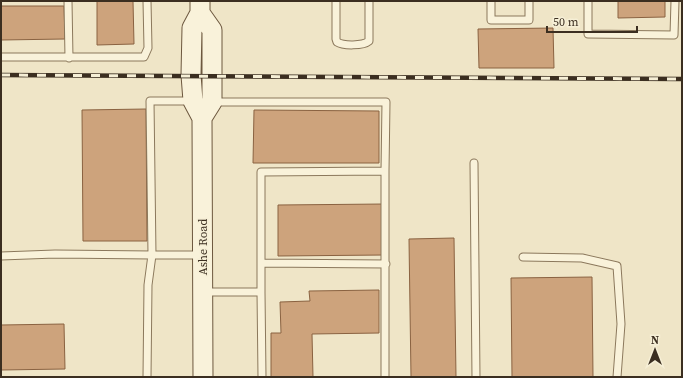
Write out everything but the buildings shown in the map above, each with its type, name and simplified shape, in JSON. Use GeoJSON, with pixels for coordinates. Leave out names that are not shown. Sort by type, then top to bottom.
{"type":"FeatureCollection","features":[{"type":"Feature","properties":{"kind":"street","name":"Ashe Road"},"geometry":{"type":"LineString","coordinates":[[200,7],[192,28],[202,105],[203,377]]}},
{"type":"Feature","properties":{"kind":"lane"},"geometry":{"type":"LineString","coordinates":[[68,1],[69,58]]}},
{"type":"Feature","properties":{"kind":"lane"},"geometry":{"type":"LineString","coordinates":[[1,57],[144,57],[148,48],[147,1]]}},
{"type":"Feature","properties":{"kind":"lane"},"geometry":{"type":"LineString","coordinates":[[336,1],[337,42],[365,44],[369,41],[369,1]]}},
{"type":"Feature","properties":{"kind":"lane"},"geometry":{"type":"LineString","coordinates":[[491,1],[491,20],[529,20],[529,1]]}},
{"type":"Feature","properties":{"kind":"lane"},"geometry":{"type":"LineString","coordinates":[[588,1],[588,34],[674,35],[674,1]]}},
{"type":"Feature","properties":{"kind":"lane"},"geometry":{"type":"LineString","coordinates":[[147,377],[148,285],[152,255],[150,101],[202,105],[386,102],[385,377]]}},
{"type":"Feature","properties":{"kind":"lane"},"geometry":{"type":"LineString","coordinates":[[474,163],[476,377]]}},
{"type":"Feature","properties":{"kind":"lane"},"geometry":{"type":"LineString","coordinates":[[262,377],[261,172],[385,171]]}},
{"type":"Feature","properties":{"kind":"lane"},"geometry":{"type":"LineString","coordinates":[[1,256],[55,254],[203,255]]}},
{"type":"Feature","properties":{"kind":"lane"},"geometry":{"type":"LineString","coordinates":[[524,257],[582,258],[617,266],[621,324],[617,377]]}},
{"type":"Feature","properties":{"kind":"lane"},"geometry":{"type":"LineString","coordinates":[[261,263],[386,264]]}},
{"type":"Feature","properties":{"kind":"lane"},"geometry":{"type":"LineString","coordinates":[[203,292],[261,292]]}},
{"type":"Feature","properties":{"kind":"railway"},"geometry":{"type":"LineString","coordinates":[[1,75],[682,79]]}}]}
